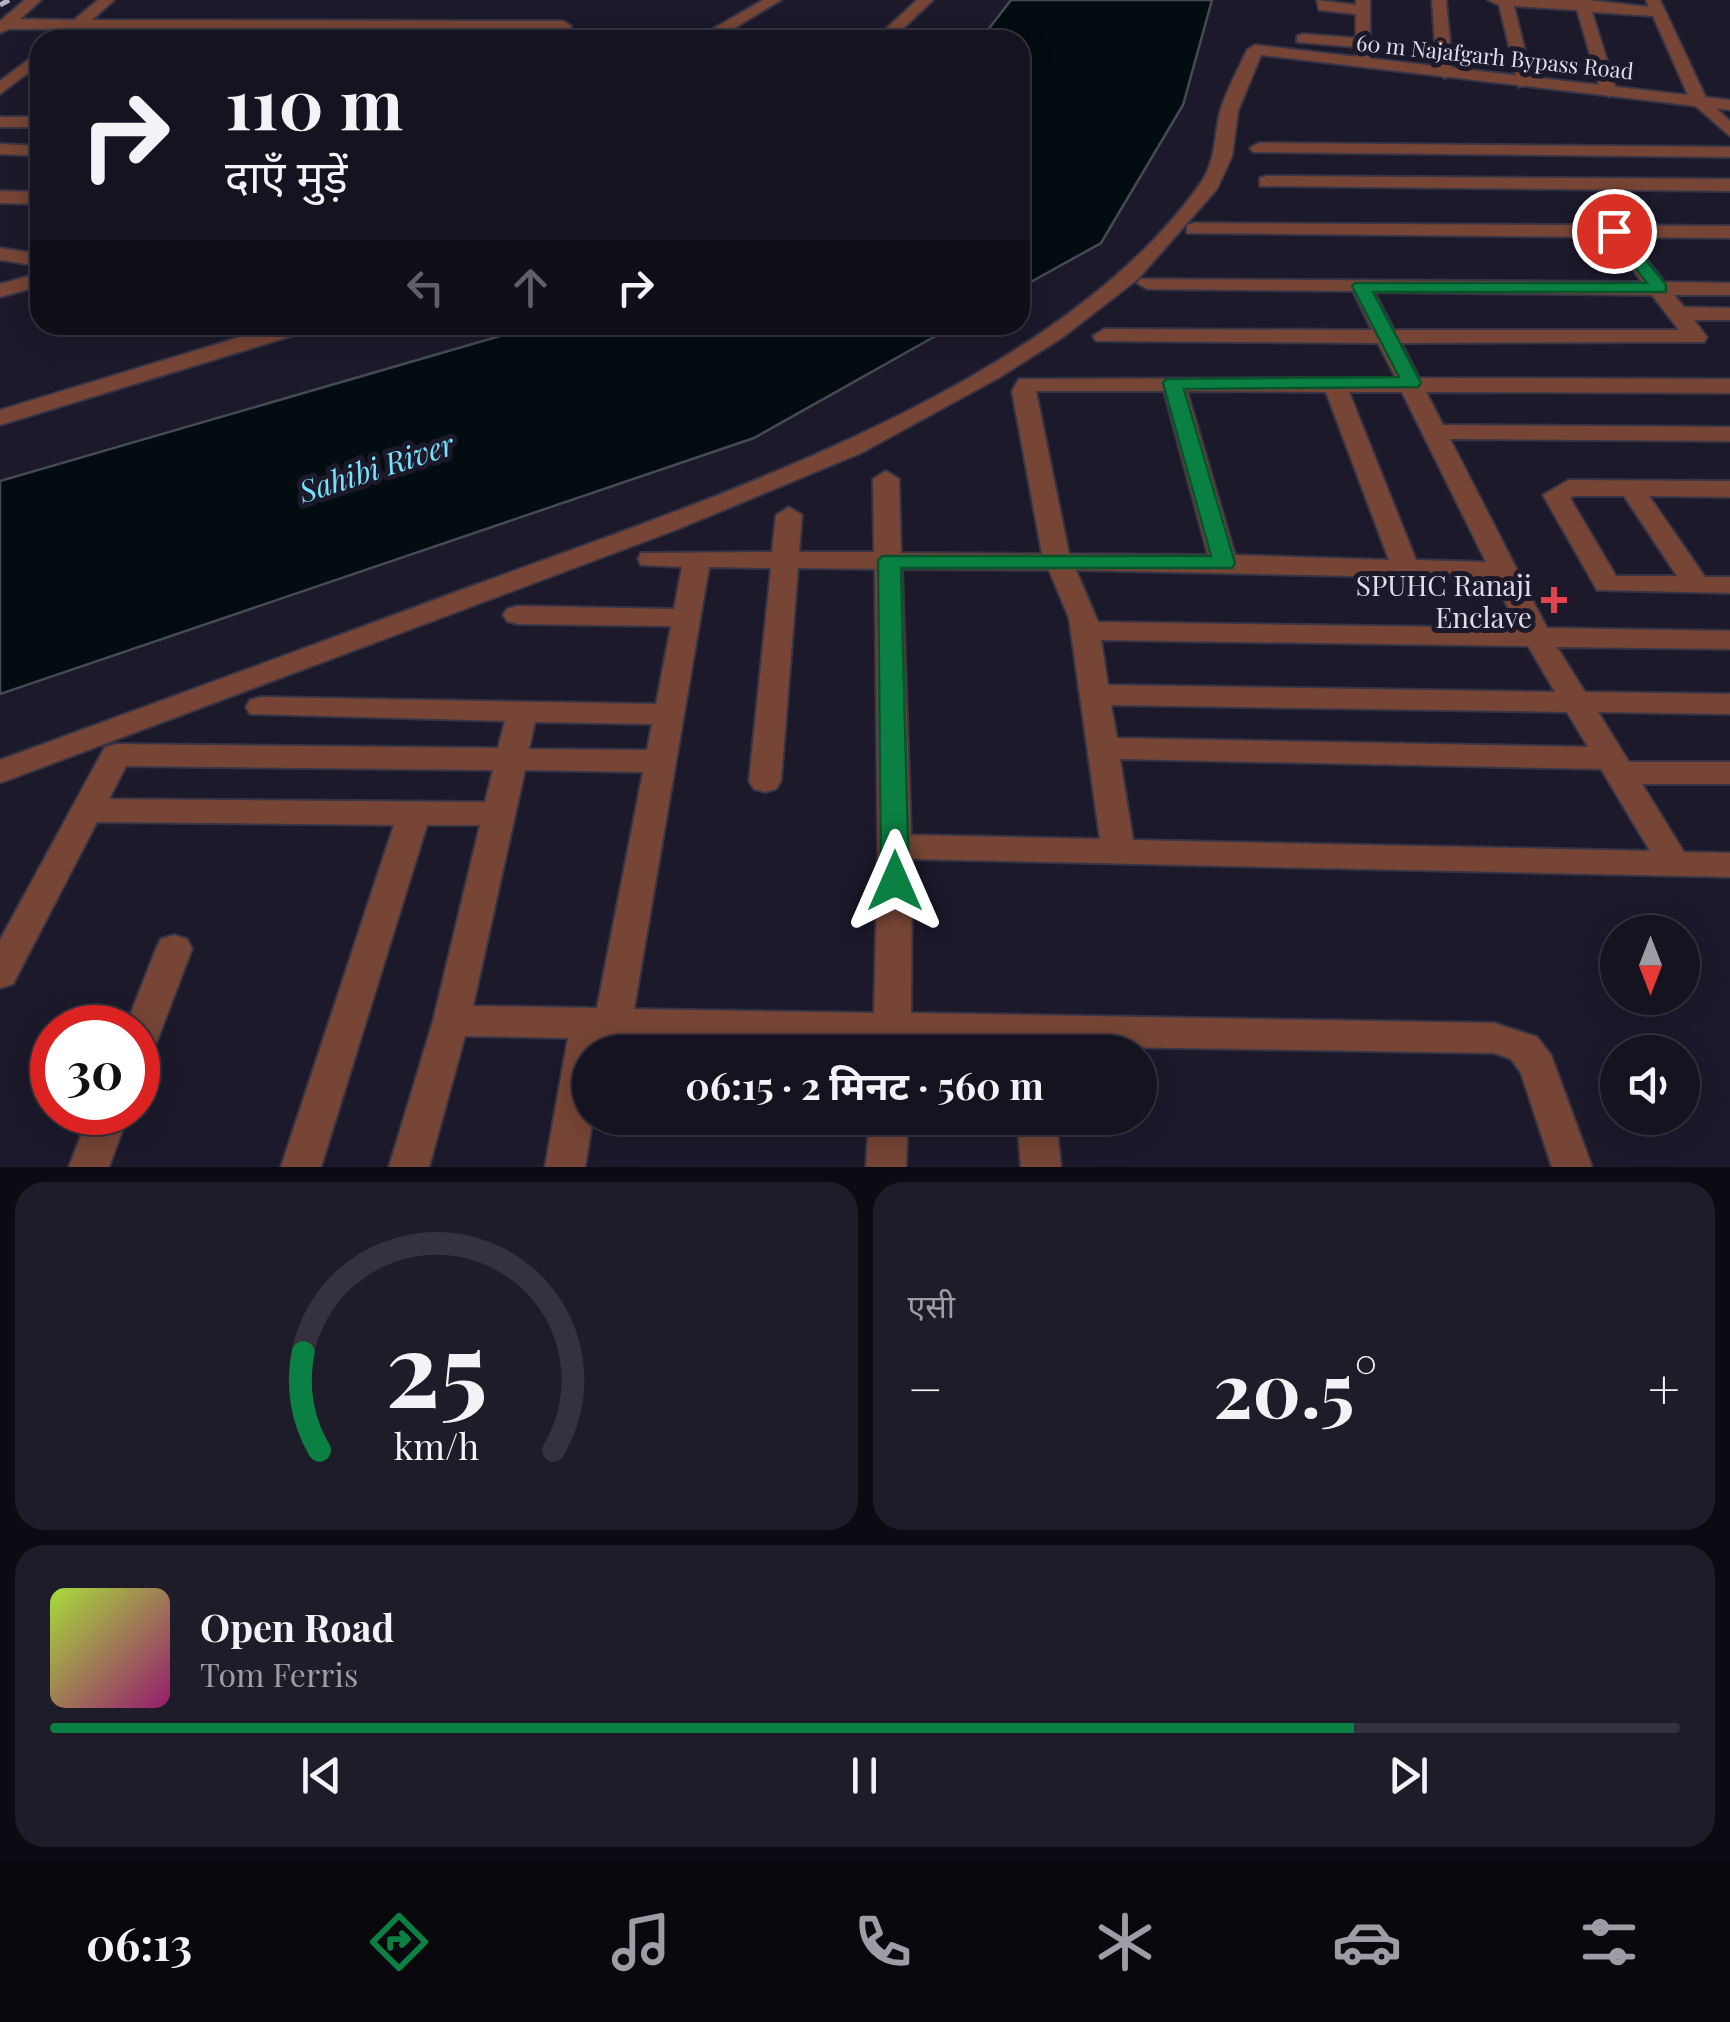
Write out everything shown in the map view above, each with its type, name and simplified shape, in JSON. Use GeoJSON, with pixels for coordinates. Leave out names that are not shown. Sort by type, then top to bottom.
{"type":"FeatureCollection","features":[{"type":"Feature","properties":{"kind":"street"},"geometry":{"type":"LineString","coordinates":[[3,26],[34,0]]}},
{"type":"Feature","properties":{"kind":"street"},"geometry":{"type":"LineString","coordinates":[[71,30],[107,0]]}},
{"type":"Feature","properties":{"kind":"street"},"geometry":{"type":"LineString","coordinates":[[720,30],[774,0]]}},
{"type":"Feature","properties":{"kind":"street"},"geometry":{"type":"LineString","coordinates":[[893,30],[926,0]]}},
{"type":"Feature","properties":{"kind":"street"},"geometry":{"type":"LineString","coordinates":[[1324,0],[1324,7],[1362,5],[1364,64]]}},
{"type":"Feature","properties":{"kind":"street"},"geometry":{"type":"LineString","coordinates":[[1439,0],[1445,73]]}},
{"type":"Feature","properties":{"kind":"street"},"geometry":{"type":"LineString","coordinates":[[1495,0],[1656,6],[1700,102],[1730,132]]}},
{"type":"Feature","properties":{"kind":"street"},"geometry":{"type":"LineString","coordinates":[[1505,0],[1526,83]]}},
{"type":"Feature","properties":{"kind":"street"},"geometry":{"type":"LineString","coordinates":[[748,30],[799,1]]}},
{"type":"Feature","properties":{"kind":"street"},"geometry":{"type":"LineString","coordinates":[[1582,3],[1609,92]]}},
{"type":"Feature","properties":{"kind":"street"},"geometry":{"type":"LineString","coordinates":[[3,26],[145,20],[216,25],[327,19],[420,26],[563,26],[563,30]]}},
{"type":"Feature","properties":{"kind":"street"},"geometry":{"type":"LineString","coordinates":[[133,30],[145,20]]}},
{"type":"Feature","properties":{"kind":"street"},"geometry":{"type":"LineString","coordinates":[[211,30],[216,25]]}},
{"type":"Feature","properties":{"kind":"street"},"geometry":{"type":"LineString","coordinates":[[1304,38],[1363,43]]}},
{"type":"Feature","properties":{"kind":"street","name":"60 m Najafgarh Bypass Road"},"geometry":{"type":"LineString","coordinates":[[0,772],[669,523],[852,448],[992,372],[1132,275],[1210,184],[1223,156],[1229,110],[1255,50],[1730,105]]}},
{"type":"Feature","properties":{"kind":"street"},"geometry":{"type":"LineString","coordinates":[[3,85],[30,64]]}},
{"type":"Feature","properties":{"kind":"street"},"geometry":{"type":"LineString","coordinates":[[3,85],[30,84]]}},
{"type":"Feature","properties":{"kind":"street"},"geometry":{"type":"LineString","coordinates":[[0,122],[30,122]]}},
{"type":"Feature","properties":{"kind":"street"},"geometry":{"type":"LineString","coordinates":[[1260,148],[1730,152]]}},
{"type":"Feature","properties":{"kind":"street"},"geometry":{"type":"LineString","coordinates":[[0,150],[30,151]]}},
{"type":"Feature","properties":{"kind":"street"},"geometry":{"type":"LineString","coordinates":[[0,171],[30,152]]}},
{"type":"Feature","properties":{"kind":"street"},"geometry":{"type":"LineString","coordinates":[[1268,182],[1730,186]]}},
{"type":"Feature","properties":{"kind":"street"},"geometry":{"type":"LineString","coordinates":[[0,197],[30,198]]}},
{"type":"Feature","properties":{"kind":"street"},"geometry":{"type":"LineString","coordinates":[[1194,229],[1730,232]]}},
{"type":"Feature","properties":{"kind":"street"},"geometry":{"type":"LineString","coordinates":[[1104,336],[1696,337],[1614,231]]}},
{"type":"Feature","properties":{"kind":"street"},"geometry":{"type":"LineString","coordinates":[[0,291],[30,281]]}},
{"type":"Feature","properties":{"kind":"street"},"geometry":{"type":"LineString","coordinates":[[1147,283],[1730,289]]}},
{"type":"Feature","properties":{"kind":"street"},"geometry":{"type":"LineString","coordinates":[[1361,286],[1538,639],[1676,866]]}},
{"type":"Feature","properties":{"kind":"street"},"geometry":{"type":"LineString","coordinates":[[0,308],[30,298]]}},
{"type":"Feature","properties":{"kind":"street"},"geometry":{"type":"LineString","coordinates":[[1680,314],[1730,314]]}},
{"type":"Feature","properties":{"kind":"street"},"geometry":{"type":"LineString","coordinates":[[0,418],[270,335]]}},
{"type":"Feature","properties":{"kind":"street"},"geometry":{"type":"LineString","coordinates":[[1119,854],[1083,618],[1058,562],[1024,388],[1039,383],[1730,386]]}},
{"type":"Feature","properties":{"kind":"street"},"geometry":{"type":"LineString","coordinates":[[1172,383],[1224,563]]}},
{"type":"Feature","properties":{"kind":"street"},"geometry":{"type":"LineString","coordinates":[[1334,383],[1406,568]]}},
{"type":"Feature","properties":{"kind":"street"},"geometry":{"type":"LineString","coordinates":[[1435,432],[1730,434]]}},
{"type":"Feature","properties":{"kind":"street"},"geometry":{"type":"LineString","coordinates":[[886,479],[896,847],[893,1035]]}},
{"type":"Feature","properties":{"kind":"street"},"geometry":{"type":"LineString","coordinates":[[1726,494],[1631,488],[1569,488],[1556,494],[1606,584],[1730,585]]}},
{"type":"Feature","properties":{"kind":"street"},"geometry":{"type":"LineString","coordinates":[[1631,488],[1696,585]]}},
{"type":"Feature","properties":{"kind":"street"},"geometry":{"type":"LineString","coordinates":[[765,782],[789,515]]}},
{"type":"Feature","properties":{"kind":"street"},"geometry":{"type":"LineString","coordinates":[[651,559],[1224,563],[1503,572]]}},
{"type":"Feature","properties":{"kind":"street"},"geometry":{"type":"LineString","coordinates":[[565,1167],[659,761],[697,560]]}},
{"type":"Feature","properties":{"kind":"street"},"geometry":{"type":"LineString","coordinates":[[517,614],[686,618]]}},
{"type":"Feature","properties":{"kind":"street"},"geometry":{"type":"LineString","coordinates":[[1084,631],[1730,640]]}},
{"type":"Feature","properties":{"kind":"street"},"geometry":{"type":"LineString","coordinates":[[1092,695],[1730,704]]}},
{"type":"Feature","properties":{"kind":"street"},"geometry":{"type":"LineString","coordinates":[[260,707],[668,714]]}},
{"type":"Feature","properties":{"kind":"street"},"geometry":{"type":"LineString","coordinates":[[408,1167],[451,1021],[522,714]]}},
{"type":"Feature","properties":{"kind":"street"},"geometry":{"type":"LineString","coordinates":[[1102,748],[1614,765],[1730,773]]}},
{"type":"Feature","properties":{"kind":"street"},"geometry":{"type":"LineString","coordinates":[[0,974],[11,934],[89,810],[116,755],[659,761]]}},
{"type":"Feature","properties":{"kind":"street"},"geometry":{"type":"LineString","coordinates":[[89,810],[498,814]]}},
{"type":"Feature","properties":{"kind":"street"},"geometry":{"type":"LineString","coordinates":[[301,1167],[414,813]]}},
{"type":"Feature","properties":{"kind":"street"},"geometry":{"type":"LineString","coordinates":[[896,847],[1730,865]]}},
{"type":"Feature","properties":{"kind":"street"},"geometry":{"type":"LineString","coordinates":[[152,1005],[174,949]]}},
{"type":"Feature","properties":{"kind":"street"},"geometry":{"type":"LineString","coordinates":[[451,1021],[601,1021],[828,1035]]}},
{"type":"Feature","properties":{"kind":"street"},"geometry":{"type":"LineString","coordinates":[[1157,1040],[1494,1038],[1524,1048],[1538,1066],[1572,1167]]}},
{"type":"Feature","properties":{"kind":"street"},"geometry":{"type":"LineString","coordinates":[[89,1167],[101,1135]]}},
{"type":"Feature","properties":{"kind":"street"},"geometry":{"type":"LineString","coordinates":[[886,1167],[888,1135]]}},
{"type":"Feature","properties":{"kind":"street"},"geometry":{"type":"LineString","coordinates":[[1038,1135],[1041,1167]]}},
{"type":"Feature","properties":{"kind":"water"},"geometry":{"type":"Polygon","coordinates":[[[1011,0],[1212,0],[1183,105],[1101,243],[1030,282],[1030,30],[988,30],[1011,0]]]}},
{"type":"Feature","properties":{"kind":"water","name":"Sahibi River"},"geometry":{"type":"Polygon","coordinates":[[[504,335],[937,335],[754,438],[0,694],[0,481],[504,335]]]}},
{"type":"Feature","properties":{"kind":"railway"},"geometry":{"type":"LineString","coordinates":[[0,5],[9,0]]}},
{"type":"Feature","properties":{"kind":"place","name":"SPUHC Ranaji Enclave"},"geometry":{"type":"Point","coordinates":[1554,600]}},
{"type":"Feature","properties":{"kind":"route"},"geometry":{"type":"LineString","coordinates":[[895,881],[890,561],[1224,563],[1172,383],[1411,383],[1361,286],[1660,289],[1614,231]]}}]}
